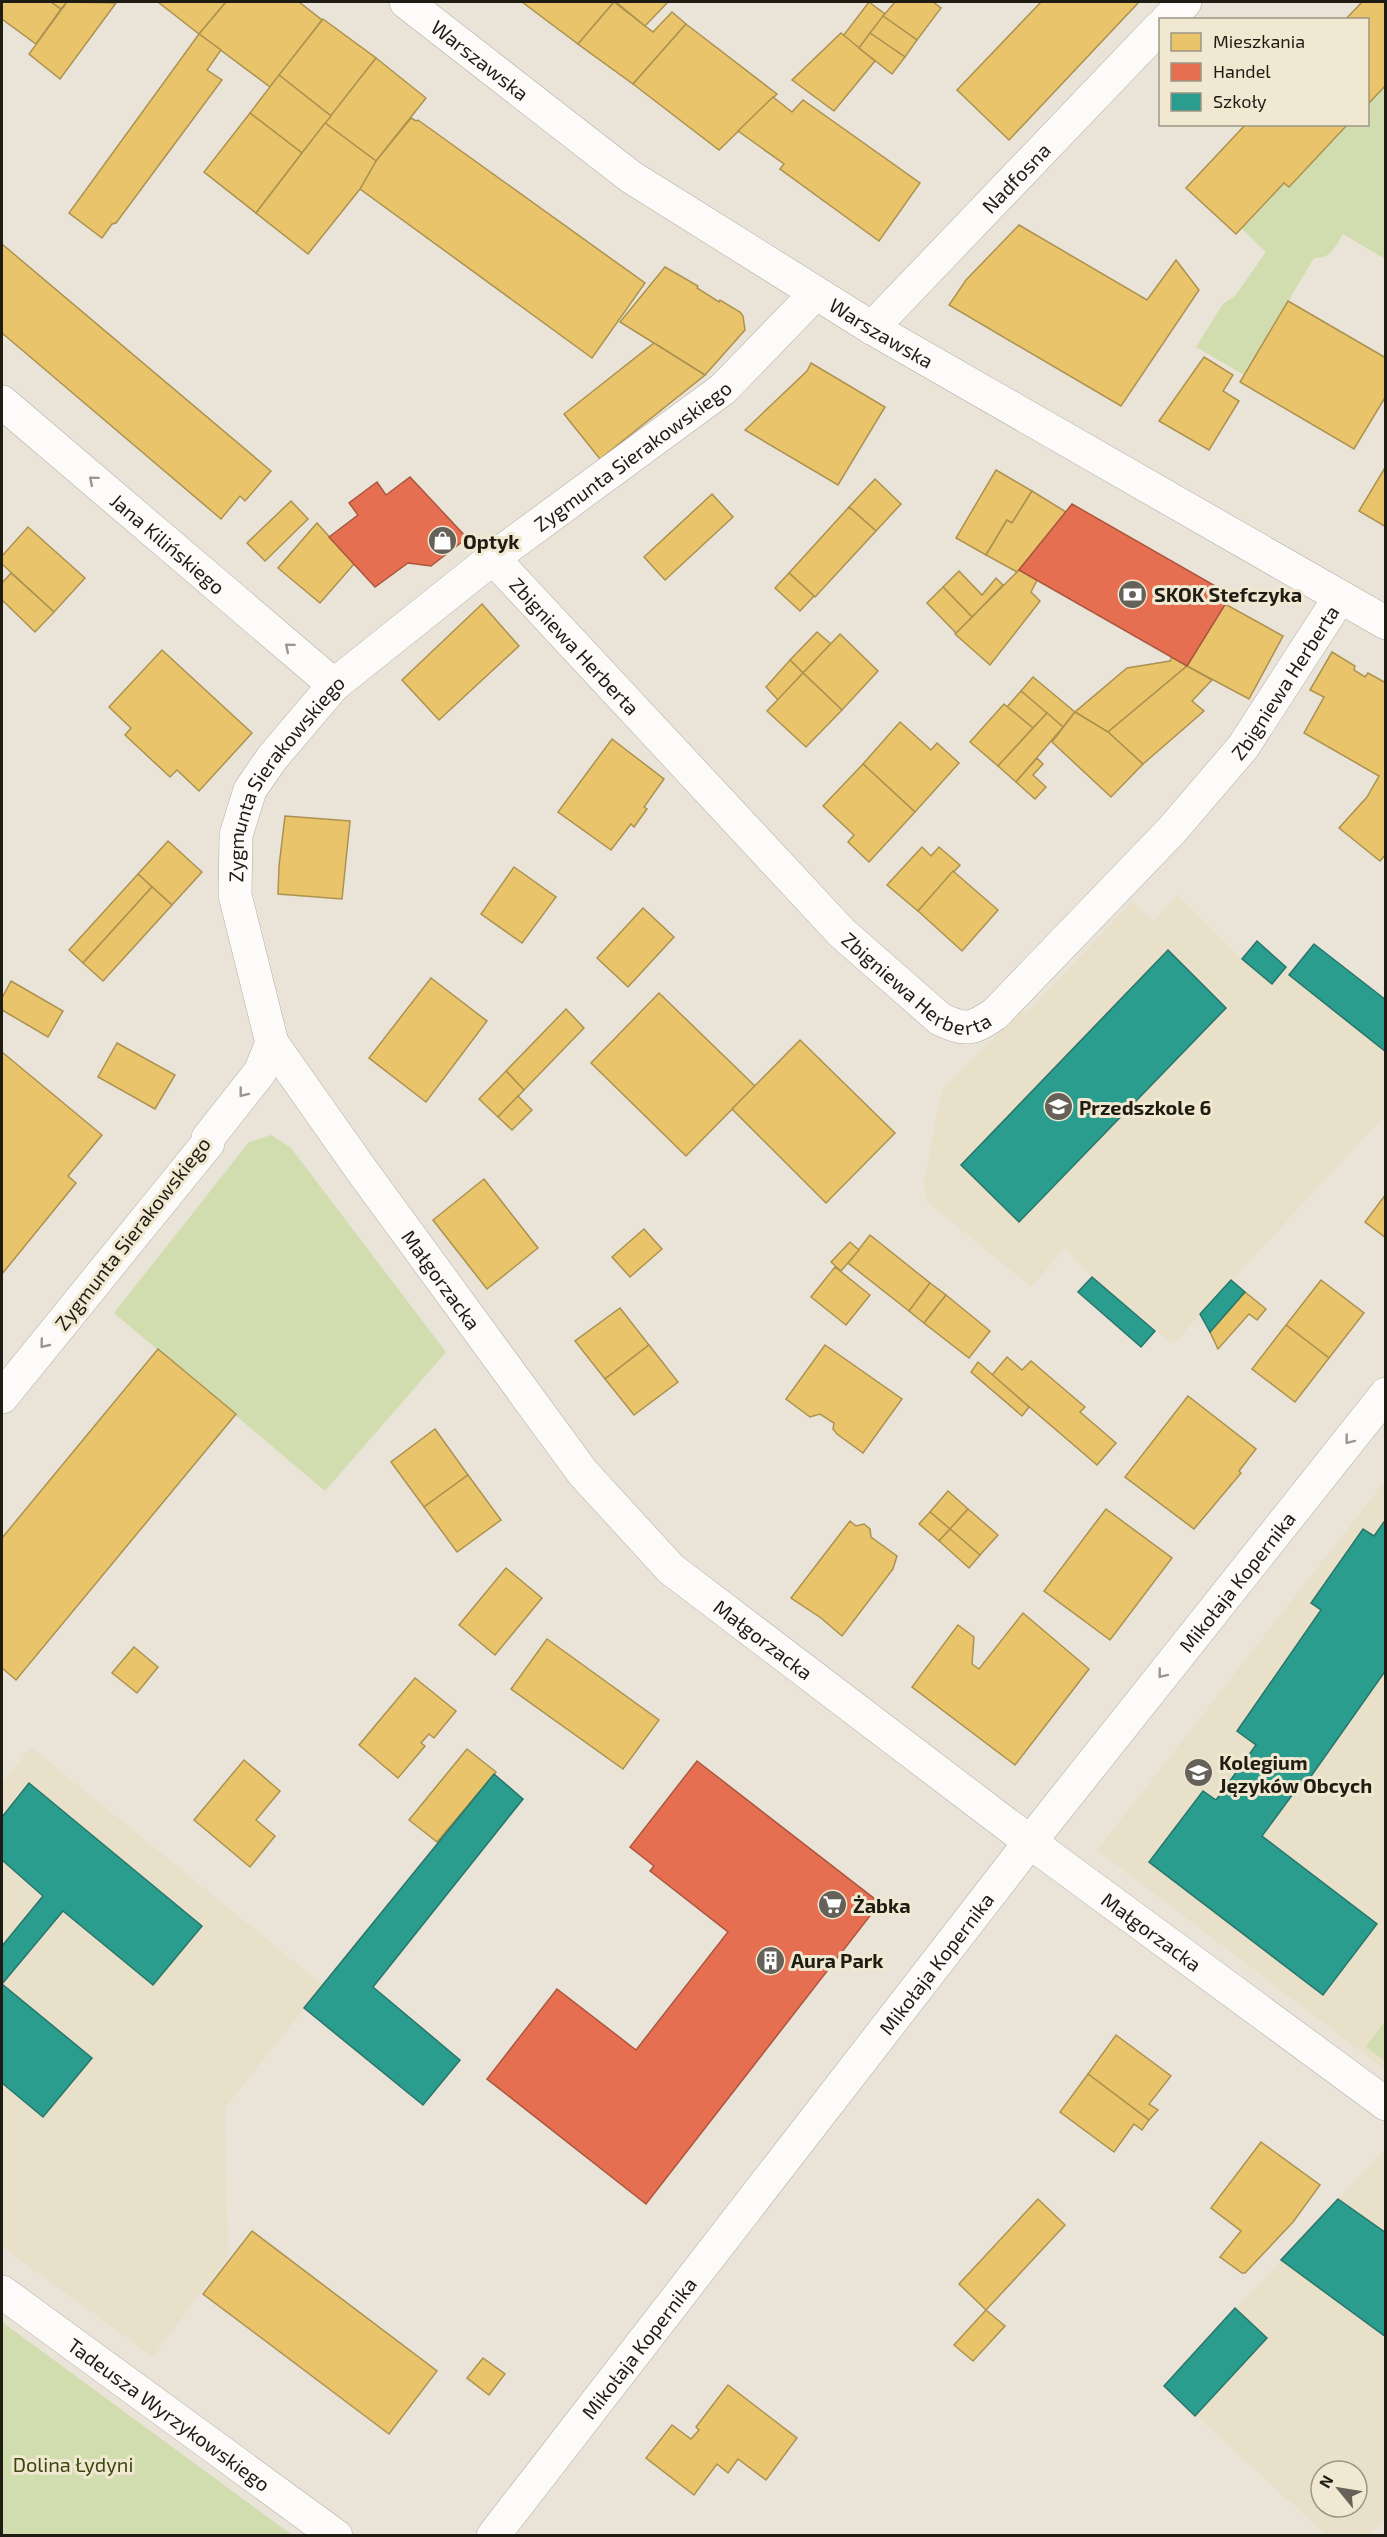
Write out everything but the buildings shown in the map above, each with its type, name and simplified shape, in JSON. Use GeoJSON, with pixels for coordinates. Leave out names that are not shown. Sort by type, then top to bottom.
{"type":"FeatureCollection","features":[{"type":"Feature","properties":{"kind":"street","name":"Warszawska"},"geometry":{"type":"LineString","coordinates":[[406,2],[631,177],[815,294],[1386,623]]}},
{"type":"Feature","properties":{"kind":"street"},"geometry":{"type":"LineString","coordinates":[[1169,18],[1185,2]]}},
{"type":"Feature","properties":{"kind":"street","name":"Nadfosna"},"geometry":{"type":"LineString","coordinates":[[872,328],[1159,29]]}},
{"type":"Feature","properties":{"kind":"street","name":"Zygmunta Sierakowskiego"},"geometry":{"type":"LineString","coordinates":[[2,1397],[208,1143],[208,1138],[260,1072],[272,1043],[235,895],[237,835],[250,790],[272,758],[334,685],[493,558],[723,389],[815,294]]}},
{"type":"Feature","properties":{"kind":"street","name":"Jana Kilińskiego"},"geometry":{"type":"LineString","coordinates":[[2,402],[334,685]]}},
{"type":"Feature","properties":{"kind":"street","name":"Zbigniewa Herberta"},"geometry":{"type":"LineString","coordinates":[[493,558],[842,933],[940,1019],[960,1028],[979,1025],[995,1014],[1172,830],[1243,747],[1310,647],[1340,597]]}},
{"type":"Feature","properties":{"kind":"street","name":"Małgorzacka"},"geometry":{"type":"LineString","coordinates":[[272,1043],[360,1168],[583,1473],[671,1569],[1030,1842],[1386,2104]]}},
{"type":"Feature","properties":{"kind":"street","name":"Mikołaja Kopernika"},"geometry":{"type":"LineString","coordinates":[[493,2535],[1030,1842],[1386,1394]]}},
{"type":"Feature","properties":{"kind":"street","name":"Tadeusza Wyrzykowskiego"},"geometry":{"type":"LineString","coordinates":[[2,2292],[336,2535]]}},
{"type":"Feature","properties":{"kind":"shaded area"},"geometry":{"type":"Polygon","coordinates":[[[1178,895],[1242,959],[1272,984],[1286,967],[1291,971],[1289,976],[1385,1052],[1385,1115],[1173,1344],[1092,1277],[1065,1248],[1031,1287],[926,1201],[924,1182],[941,1091],[1021,1011],[1025,1014],[1132,902],[1153,921],[1178,895]]]}},
{"type":"Feature","properties":{"kind":"shaded area"},"geometry":{"type":"Polygon","coordinates":[[[1385,1481],[1385,2070],[1097,1850],[1385,1481]]]}},
{"type":"Feature","properties":{"kind":"shaded area"},"geometry":{"type":"Polygon","coordinates":[[[31,1747],[323,1985],[225,2108],[228,2256],[153,2357],[2,2247],[2,1783],[31,1747]]]}},
{"type":"Feature","properties":{"kind":"shaded area"},"geometry":{"type":"Polygon","coordinates":[[[1383,2151],[1385,2153],[1386,2518],[1369,2535],[1326,2535],[1164,2386],[1383,2151]]]}},
{"type":"Feature","properties":{"kind":"green space"},"geometry":{"type":"Polygon","coordinates":[[[1385,85],[1385,259],[1343,234],[1329,254],[1314,258],[1244,375],[1196,347],[1223,304],[1235,296],[1266,252],[1241,228],[1284,183],[1289,187],[1347,126],[1369,126],[1369,103],[1385,85]]]}},
{"type":"Feature","properties":{"kind":"green space"},"geometry":{"type":"Polygon","coordinates":[[[271,1135],[291,1148],[446,1352],[325,1491],[114,1313],[249,1142],[271,1135]]]}},
{"type":"Feature","properties":{"kind":"green space"},"geometry":{"type":"Polygon","coordinates":[[[1385,2021],[1385,2061],[1366,2047],[1385,2021]]]}},
{"type":"Feature","properties":{"kind":"green space","name":"Dolina Łydyni"},"geometry":{"type":"Polygon","coordinates":[[[2,2322],[17,2333],[292,2535],[2,2535],[2,2322]]]}},
{"type":"Feature","properties":{"kind":"place","name":"Optyk"},"geometry":{"type":"Point","coordinates":[442,541]}},
{"type":"Feature","properties":{"kind":"place","name":"SKOK Stefczyka"},"geometry":{"type":"Point","coordinates":[1133,594]}},
{"type":"Feature","properties":{"kind":"place","name":"Przedszkole 6"},"geometry":{"type":"Point","coordinates":[1058,1107]}},
{"type":"Feature","properties":{"kind":"place","name":"Kolegium Języków Obcych"},"geometry":{"type":"Point","coordinates":[1198,1773]}},
{"type":"Feature","properties":{"kind":"place","name":"Żabka"},"geometry":{"type":"Point","coordinates":[832,1905]}},
{"type":"Feature","properties":{"kind":"place","name":"Aura Park"},"geometry":{"type":"Point","coordinates":[770,1960]}}]}
